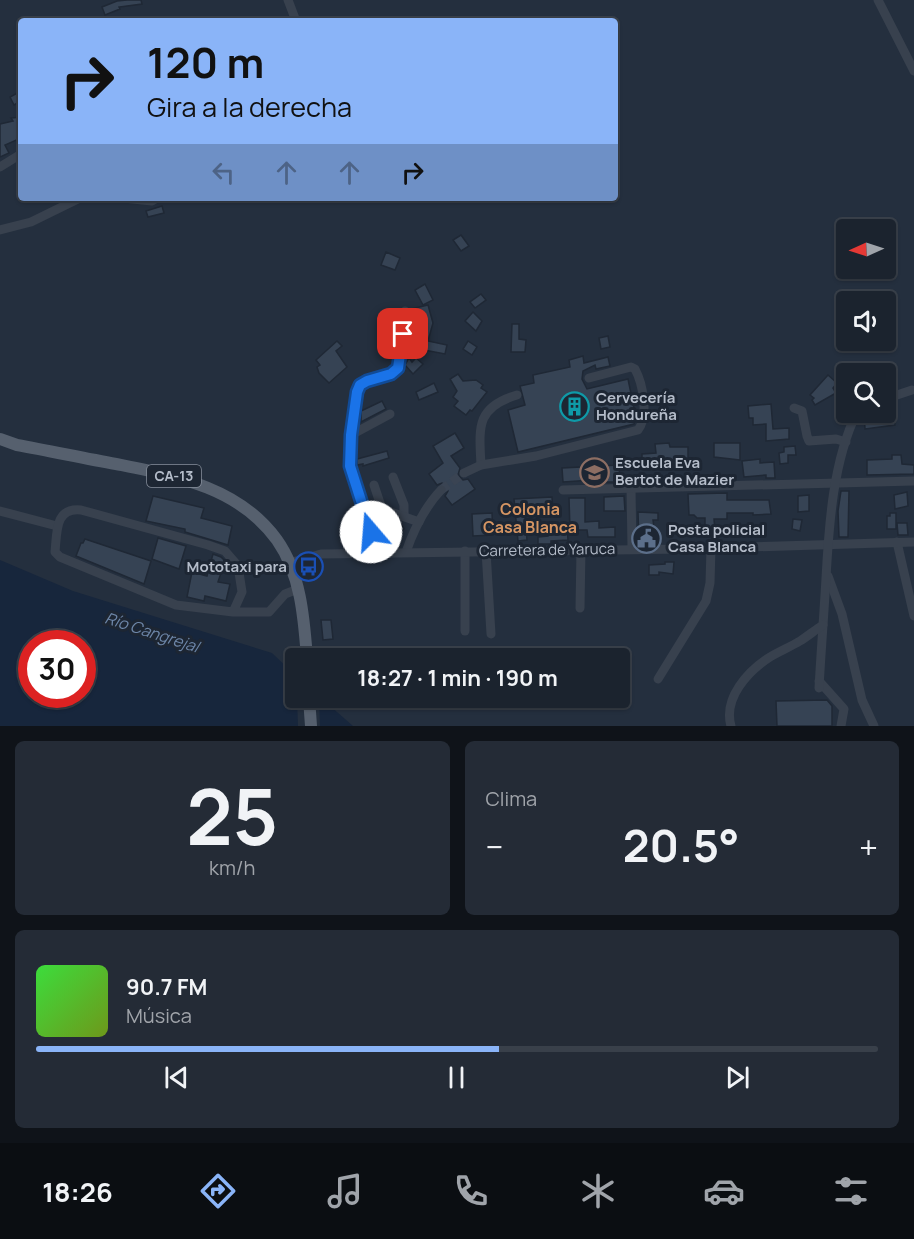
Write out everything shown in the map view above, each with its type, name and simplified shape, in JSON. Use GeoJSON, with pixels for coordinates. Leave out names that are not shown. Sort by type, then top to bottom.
{"type":"FeatureCollection","features":[{"type":"Feature","properties":{"kind":"main road","name":"CA-13"},"geometry":{"type":"LineString","coordinates":[[0,439],[17,445],[170,475],[207,486],[232,498],[277,540],[289,563],[304,617],[306,648]]}},
{"type":"Feature","properties":{"kind":"main road"},"geometry":{"type":"LineString","coordinates":[[310,708],[311,726]]}},
{"type":"Feature","properties":{"kind":"street"},"geometry":{"type":"LineString","coordinates":[[288,0],[295,18]]}},
{"type":"Feature","properties":{"kind":"street"},"geometry":{"type":"LineString","coordinates":[[878,0],[914,71]]}},
{"type":"Feature","properties":{"kind":"street"},"geometry":{"type":"LineString","coordinates":[[0,167],[18,156]]}},
{"type":"Feature","properties":{"kind":"street"},"geometry":{"type":"LineString","coordinates":[[0,230],[31,222],[74,201]]}},
{"type":"Feature","properties":{"kind":"street"},"geometry":{"type":"LineString","coordinates":[[378,553],[352,476],[351,435],[358,388],[367,381],[391,374],[398,368],[405,311]]}},
{"type":"Feature","properties":{"kind":"street"},"geometry":{"type":"LineString","coordinates":[[464,473],[481,465],[536,456],[638,430],[644,418],[639,376],[635,369],[631,367],[589,378]]}},
{"type":"Feature","properties":{"kind":"street"},"geometry":{"type":"LineString","coordinates":[[896,395],[912,390]]}},
{"type":"Feature","properties":{"kind":"street"},"geometry":{"type":"LineString","coordinates":[[481,465],[480,432],[483,418],[490,407],[502,399],[517,395]]}},
{"type":"Feature","properties":{"kind":"street"},"geometry":{"type":"LineString","coordinates":[[794,408],[802,411],[809,441],[846,442]]}},
{"type":"Feature","properties":{"kind":"street"},"geometry":{"type":"LineString","coordinates":[[351,435],[390,414]]}},
{"type":"Feature","properties":{"kind":"street"},"geometry":{"type":"LineString","coordinates":[[844,709],[819,684],[827,544],[836,484],[851,423]]}},
{"type":"Feature","properties":{"kind":"street"},"geometry":{"type":"LineString","coordinates":[[393,477],[404,506],[404,516]]}},
{"type":"Feature","properties":{"kind":"street"},"geometry":{"type":"LineString","coordinates":[[563,490],[914,481]]}},
{"type":"Feature","properties":{"kind":"street"},"geometry":{"type":"LineString","coordinates":[[374,485],[382,509],[419,522]]}},
{"type":"Feature","properties":{"kind":"street"},"geometry":{"type":"LineString","coordinates":[[631,489],[632,548]]}},
{"type":"Feature","properties":{"kind":"street"},"geometry":{"type":"LineString","coordinates":[[406,552],[429,503],[441,490]]}},
{"type":"Feature","properties":{"kind":"street"},"geometry":{"type":"LineString","coordinates":[[232,612],[242,592],[238,566],[225,551],[81,510],[70,509],[64,512],[57,526],[55,552],[60,557],[176,605],[232,612],[268,612],[285,594],[298,589]]}},
{"type":"Feature","properties":{"kind":"street"},"geometry":{"type":"LineString","coordinates":[[0,512],[57,526]]}},
{"type":"Feature","properties":{"kind":"street","name":"Carretera de Yaruca"},"geometry":{"type":"LineString","coordinates":[[289,563],[321,554],[711,548],[914,542]]}},
{"type":"Feature","properties":{"kind":"street"},"geometry":{"type":"LineString","coordinates":[[897,543],[914,616]]}},
{"type":"Feature","properties":{"kind":"street"},"geometry":{"type":"LineString","coordinates":[[658,679],[706,602],[710,583],[711,548]]}},
{"type":"Feature","properties":{"kind":"street"},"geometry":{"type":"LineString","coordinates":[[580,608],[581,549]]}},
{"type":"Feature","properties":{"kind":"street"},"geometry":{"type":"LineString","coordinates":[[465,551],[465,631]]}},
{"type":"Feature","properties":{"kind":"street"},"geometry":{"type":"LineString","coordinates":[[486,551],[491,634]]}},
{"type":"Feature","properties":{"kind":"street"},"geometry":{"type":"LineString","coordinates":[[826,571],[842,614],[862,700],[874,726]]}},
{"type":"Feature","properties":{"kind":"street"},"geometry":{"type":"LineString","coordinates":[[731,726],[729,717],[731,700],[751,672],[823,625]]}},
{"type":"Feature","properties":{"kind":"street"},"geometry":{"type":"LineString","coordinates":[[844,709],[862,700]]}},
{"type":"Feature","properties":{"kind":"street"},"geometry":{"type":"LineString","coordinates":[[841,726],[844,709]]}},
{"type":"Feature","properties":{"kind":"water","name":"Río Cangrejal"},"geometry":{"type":"Polygon","coordinates":[[[0,560],[73,591],[272,653],[285,665],[285,708],[332,708],[353,726],[0,726],[0,560]]]}},
{"type":"Feature","properties":{"kind":"pier"},"geometry":{"type":"Polygon","coordinates":[[[297,708],[319,708],[320,726],[298,726],[297,708]]]}},
{"type":"Feature","properties":{"kind":"building"},"geometry":{"type":"Polygon","coordinates":[[[127,0],[141,0],[142,4],[119,7],[120,9],[105,15],[102,7],[127,0]]]}},
{"type":"Feature","properties":{"kind":"building"},"geometry":{"type":"Polygon","coordinates":[[[18,93],[18,103],[14,105],[10,97],[18,93]]]}},
{"type":"Feature","properties":{"kind":"building"},"geometry":{"type":"Polygon","coordinates":[[[18,117],[18,139],[5,145],[9,153],[0,157],[0,124],[13,121],[11,118],[18,117]]]}},
{"type":"Feature","properties":{"kind":"building"},"geometry":{"type":"Polygon","coordinates":[[[162,206],[164,213],[148,217],[146,211],[162,206]]]}},
{"type":"Feature","properties":{"kind":"building"},"geometry":{"type":"Polygon","coordinates":[[[461,235],[469,246],[461,251],[453,240],[461,235]]]}},
{"type":"Feature","properties":{"kind":"building"},"geometry":{"type":"Polygon","coordinates":[[[386,252],[400,258],[395,270],[381,265],[386,252]]]}},
{"type":"Feature","properties":{"kind":"building"},"geometry":{"type":"Polygon","coordinates":[[[425,284],[433,300],[423,305],[415,290],[425,284]]]}},
{"type":"Feature","properties":{"kind":"building"},"geometry":{"type":"Polygon","coordinates":[[[481,294],[486,300],[475,308],[470,302],[481,294]]]}},
{"type":"Feature","properties":{"kind":"building"},"geometry":{"type":"Polygon","coordinates":[[[428,305],[433,323],[428,341],[447,345],[445,354],[424,350],[414,345],[416,340],[409,337],[410,328],[416,331],[411,309],[428,305]]]}},
{"type":"Feature","properties":{"kind":"building"},"geometry":{"type":"Polygon","coordinates":[[[473,312],[482,321],[476,331],[465,321],[473,312]]]}},
{"type":"Feature","properties":{"kind":"building"},"geometry":{"type":"Polygon","coordinates":[[[512,324],[519,324],[519,339],[526,340],[525,352],[511,352],[512,324]]]}},
{"type":"Feature","properties":{"kind":"building"},"geometry":{"type":"Polygon","coordinates":[[[608,336],[610,347],[601,349],[599,338],[608,336]]]}},
{"type":"Feature","properties":{"kind":"building"},"geometry":{"type":"Polygon","coordinates":[[[337,341],[342,346],[336,351],[347,367],[329,383],[319,373],[317,367],[320,365],[316,360],[337,341]]]}},
{"type":"Feature","properties":{"kind":"building"},"geometry":{"type":"Polygon","coordinates":[[[468,341],[477,347],[472,355],[463,349],[468,341]]]}},
{"type":"Feature","properties":{"kind":"building","name":"Cervecería Hondureña"},"geometry":{"type":"Polygon","coordinates":[[[583,356],[584,363],[608,357],[610,366],[596,369],[595,365],[583,371],[582,379],[587,389],[628,379],[636,418],[634,424],[518,452],[508,410],[525,405],[520,386],[534,383],[533,375],[570,367],[569,360],[583,356]]]}},
{"type":"Feature","properties":{"kind":"building"},"geometry":{"type":"Polygon","coordinates":[[[409,358],[412,362],[416,358],[423,364],[413,374],[405,365],[409,358]]]}},
{"type":"Feature","properties":{"kind":"building"},"geometry":{"type":"Polygon","coordinates":[[[458,374],[463,381],[476,380],[487,392],[466,415],[454,406],[458,401],[453,397],[457,391],[450,379],[458,374]]]}},
{"type":"Feature","properties":{"kind":"building"},"geometry":{"type":"Polygon","coordinates":[[[828,375],[836,382],[833,388],[836,393],[815,405],[812,400],[814,398],[810,395],[828,375]]]}},
{"type":"Feature","properties":{"kind":"building"},"geometry":{"type":"Polygon","coordinates":[[[434,383],[438,392],[419,400],[416,392],[434,383]]]}},
{"type":"Feature","properties":{"kind":"building"},"geometry":{"type":"Polygon","coordinates":[[[382,401],[386,409],[361,422],[361,411],[382,401]]]}},
{"type":"Feature","properties":{"kind":"building"},"geometry":{"type":"Polygon","coordinates":[[[771,404],[773,429],[789,428],[789,439],[766,441],[766,424],[753,425],[753,418],[749,418],[748,406],[771,404]]]}},
{"type":"Feature","properties":{"kind":"building"},"geometry":{"type":"Polygon","coordinates":[[[865,423],[895,423],[895,425],[865,429],[865,423]]]}},
{"type":"Feature","properties":{"kind":"building"},"geometry":{"type":"Polygon","coordinates":[[[455,433],[464,448],[451,456],[460,468],[458,475],[463,480],[468,479],[475,489],[452,505],[445,496],[448,491],[446,485],[442,483],[437,485],[429,474],[443,463],[433,446],[455,433]]]}},
{"type":"Feature","properties":{"kind":"building"},"geometry":{"type":"Polygon","coordinates":[[[669,443],[670,447],[688,447],[688,466],[675,466],[675,464],[657,466],[657,462],[642,463],[642,454],[656,453],[655,444],[669,443]]]}},
{"type":"Feature","properties":{"kind":"building"},"geometry":{"type":"Polygon","coordinates":[[[714,443],[740,443],[740,460],[714,457],[714,443]]]}},
{"type":"Feature","properties":{"kind":"building"},"geometry":{"type":"Polygon","coordinates":[[[795,446],[796,455],[788,455],[788,463],[780,464],[779,453],[784,452],[784,447],[795,446]]]}},
{"type":"Feature","properties":{"kind":"building"},"geometry":{"type":"Polygon","coordinates":[[[387,451],[389,458],[363,466],[363,464],[357,465],[357,459],[387,451]]]}},
{"type":"Feature","properties":{"kind":"building"},"geometry":{"type":"Polygon","coordinates":[[[892,455],[901,455],[902,464],[914,465],[914,474],[867,475],[867,460],[892,459],[892,455]]]}},
{"type":"Feature","properties":{"kind":"building"},"geometry":{"type":"Polygon","coordinates":[[[760,459],[760,463],[774,462],[775,478],[766,478],[766,475],[744,477],[742,461],[760,459]]]}},
{"type":"Feature","properties":{"kind":"building"},"geometry":{"type":"Polygon","coordinates":[[[619,465],[620,482],[606,482],[606,479],[563,482],[562,468],[619,465]]]}},
{"type":"Feature","properties":{"kind":"building"},"geometry":{"type":"Polygon","coordinates":[[[841,491],[849,491],[848,537],[839,537],[838,511],[841,491]]]}},
{"type":"Feature","properties":{"kind":"building"},"geometry":{"type":"Polygon","coordinates":[[[907,492],[908,506],[895,509],[894,495],[907,492]]]}},
{"type":"Feature","properties":{"kind":"building"},"geometry":{"type":"Polygon","coordinates":[[[727,493],[727,500],[769,500],[771,514],[727,513],[727,519],[714,519],[715,531],[705,531],[705,518],[689,515],[688,494],[727,493]]]}},
{"type":"Feature","properties":{"kind":"building"},"geometry":{"type":"Polygon","coordinates":[[[809,495],[809,511],[798,512],[798,496],[809,495]]]}},
{"type":"Feature","properties":{"kind":"building"},"geometry":{"type":"Polygon","coordinates":[[[153,496],[204,508],[201,518],[232,526],[228,545],[185,532],[185,529],[146,521],[153,496]]]}},
{"type":"Feature","properties":{"kind":"building"},"geometry":{"type":"Polygon","coordinates":[[[624,496],[625,511],[604,511],[604,497],[624,496]]]}},
{"type":"Feature","properties":{"kind":"building"},"geometry":{"type":"Polygon","coordinates":[[[552,497],[553,513],[525,515],[527,540],[518,541],[514,499],[552,497]]]}},
{"type":"Feature","properties":{"kind":"building"},"geometry":{"type":"Polygon","coordinates":[[[569,498],[585,498],[585,522],[599,521],[599,528],[615,527],[615,537],[588,537],[587,530],[570,530],[569,498]]]}},
{"type":"Feature","properties":{"kind":"building"},"geometry":{"type":"Polygon","coordinates":[[[638,512],[658,513],[658,520],[653,520],[656,543],[639,543],[638,512]]]}},
{"type":"Feature","properties":{"kind":"building"},"geometry":{"type":"Polygon","coordinates":[[[492,513],[493,535],[473,536],[472,514],[492,513]]]}},
{"type":"Feature","properties":{"kind":"building"},"geometry":{"type":"Polygon","coordinates":[[[890,513],[896,513],[896,529],[887,529],[887,516],[890,516],[890,513]]]}},
{"type":"Feature","properties":{"kind":"building"},"geometry":{"type":"Polygon","coordinates":[[[793,519],[802,520],[800,531],[792,529],[793,519]]]}},
{"type":"Feature","properties":{"kind":"building"},"geometry":{"type":"Polygon","coordinates":[[[396,521],[401,523],[404,529],[382,540],[378,531],[396,521]]]}},
{"type":"Feature","properties":{"kind":"building"},"geometry":{"type":"Polygon","coordinates":[[[550,522],[558,522],[558,526],[567,525],[568,540],[538,544],[538,537],[548,536],[548,533],[551,533],[550,522]]]}},
{"type":"Feature","properties":{"kind":"building"},"geometry":{"type":"Polygon","coordinates":[[[897,523],[907,523],[908,535],[898,535],[897,523]]]}},
{"type":"Feature","properties":{"kind":"building"},"geometry":{"type":"Polygon","coordinates":[[[158,538],[186,546],[179,569],[152,559],[158,538]]]}},
{"type":"Feature","properties":{"kind":"building"},"geometry":{"type":"Polygon","coordinates":[[[85,539],[151,561],[144,584],[76,556],[85,539]]]}},
{"type":"Feature","properties":{"kind":"building"},"geometry":{"type":"Polygon","coordinates":[[[213,554],[225,561],[218,582],[230,584],[226,601],[205,596],[204,601],[187,597],[192,572],[207,576],[213,554]]]}},
{"type":"Feature","properties":{"kind":"building"},"geometry":{"type":"Polygon","coordinates":[[[665,562],[674,562],[673,574],[659,572],[659,575],[649,575],[649,565],[665,564],[665,562]]]}},
{"type":"Feature","properties":{"kind":"building"},"geometry":{"type":"Polygon","coordinates":[[[321,620],[331,620],[333,639],[323,640],[321,620]]]}},
{"type":"Feature","properties":{"kind":"building"},"geometry":{"type":"Polygon","coordinates":[[[827,700],[832,706],[832,726],[777,726],[776,701],[827,700]]]}},
{"type":"Feature","properties":{"kind":"tunnel"},"geometry":{"type":"LineString","coordinates":[[441,490],[464,473]]}},
{"type":"Feature","properties":{"kind":"place","name":"Cervecería Hondureña"},"geometry":{"type":"Point","coordinates":[575,407]}},
{"type":"Feature","properties":{"kind":"place","name":"Escuela Eva Bertot de Mazier"},"geometry":{"type":"Point","coordinates":[594,472]}},
{"type":"Feature","properties":{"kind":"place","name":"Posta policial Casa Blanca"},"geometry":{"type":"Point","coordinates":[647,539]}},
{"type":"Feature","properties":{"kind":"place","name":"Mototaxi para"},"geometry":{"type":"Point","coordinates":[308,567]}},
{"type":"Feature","properties":{"kind":"district","name":"Colonia Casa Blanca"},"geometry":{"type":"Point","coordinates":[530,518]}},
{"type":"Feature","properties":{"kind":"route"},"geometry":{"type":"LineString","coordinates":[[371,532],[350,466],[351,435],[357,392],[360,385],[367,381],[395,372],[398,368],[403,334]]}}]}
